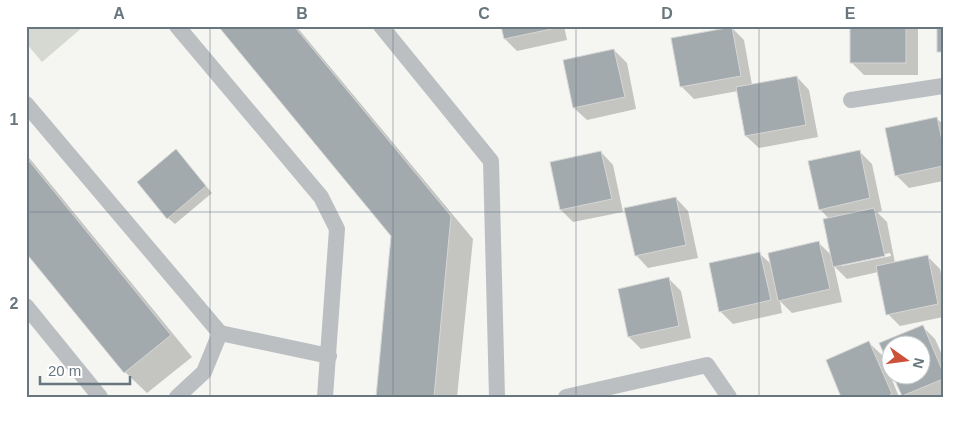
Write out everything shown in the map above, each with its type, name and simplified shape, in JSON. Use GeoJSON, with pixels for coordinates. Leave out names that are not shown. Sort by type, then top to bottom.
{"type":"FeatureCollection","features":[{"type":"Feature","properties":{"kind":"lane"},"geometry":{"type":"LineString","coordinates":[[177,26],[321,197],[337,229],[325,397]]}},
{"type":"Feature","properties":{"kind":"lane"},"geometry":{"type":"LineString","coordinates":[[381,26],[492,161],[498,397]]}},
{"type":"Feature","properties":{"kind":"lane"},"geometry":{"type":"LineString","coordinates":[[851,100],[943,86]]}},
{"type":"Feature","properties":{"kind":"lane"},"geometry":{"type":"LineString","coordinates":[[26,104],[220,332],[329,356]]}},
{"type":"Feature","properties":{"kind":"lane"},"geometry":{"type":"LineString","coordinates":[[26,306],[100,397]]}},
{"type":"Feature","properties":{"kind":"lane"},"geometry":{"type":"LineString","coordinates":[[177,397],[204,372],[220,332]]}},
{"type":"Feature","properties":{"kind":"lane"},"geometry":{"type":"LineString","coordinates":[[566,397],[706,365],[729,397]]}},
{"type":"Feature","properties":{"kind":"shaded area"},"geometry":{"type":"Polygon","coordinates":[[[26,26],[84,26],[42,62],[26,43],[26,26]]]}},
{"type":"Feature","properties":{"kind":"building"},"geometry":{"type":"Polygon","coordinates":[[[218,26],[294,26],[451,216],[434,397],[376,397],[391,236],[218,26]]]}},
{"type":"Feature","properties":{"kind":"building"},"geometry":{"type":"Polygon","coordinates":[[[501,26],[555,26],[556,28],[504,39],[501,26]]]}},
{"type":"Feature","properties":{"kind":"building"},"geometry":{"type":"Polygon","coordinates":[[[850,26],[906,26],[906,63],[850,63],[850,26]]]}},
{"type":"Feature","properties":{"kind":"building"},"geometry":{"type":"Polygon","coordinates":[[[937,26],[943,26],[943,52],[937,52],[937,26]]]}},
{"type":"Feature","properties":{"kind":"building"},"geometry":{"type":"Polygon","coordinates":[[[732,27],[741,76],[680,87],[671,38],[732,27]]]}},
{"type":"Feature","properties":{"kind":"building"},"geometry":{"type":"Polygon","coordinates":[[[614,49],[625,97],[573,108],[563,60],[614,49]]]}},
{"type":"Feature","properties":{"kind":"building"},"geometry":{"type":"Polygon","coordinates":[[[797,76],[806,125],[745,136],[736,87],[797,76]]]}},
{"type":"Feature","properties":{"kind":"building"},"geometry":{"type":"Polygon","coordinates":[[[937,117],[943,145],[943,166],[895,176],[885,128],[937,117]]]}},
{"type":"Feature","properties":{"kind":"building"},"geometry":{"type":"Polygon","coordinates":[[[176,149],[206,186],[167,219],[137,182],[176,149]]]}},
{"type":"Feature","properties":{"kind":"building"},"geometry":{"type":"Polygon","coordinates":[[[860,150],[870,198],[819,210],[808,161],[860,150]]]}},
{"type":"Feature","properties":{"kind":"building"},"geometry":{"type":"Polygon","coordinates":[[[601,151],[612,199],[560,210],[550,162],[601,151]]]}},
{"type":"Feature","properties":{"kind":"building"},"geometry":{"type":"Polygon","coordinates":[[[26,157],[171,335],[124,373],[26,253],[26,157]]]}},
{"type":"Feature","properties":{"kind":"building"},"geometry":{"type":"Polygon","coordinates":[[[676,197],[686,245],[635,256],[624,208],[676,197]]]}},
{"type":"Feature","properties":{"kind":"building"},"geometry":{"type":"Polygon","coordinates":[[[874,208],[885,256],[833,267],[823,219],[874,208]]]}},
{"type":"Feature","properties":{"kind":"building"},"geometry":{"type":"Polygon","coordinates":[[[819,241],[830,289],[778,301],[768,253],[819,241]]]}},
{"type":"Feature","properties":{"kind":"building"},"geometry":{"type":"Polygon","coordinates":[[[760,252],[771,300],[719,312],[709,263],[760,252]]]}},
{"type":"Feature","properties":{"kind":"building"},"geometry":{"type":"Polygon","coordinates":[[[928,255],[938,304],[886,315],[876,266],[928,255]]]}},
{"type":"Feature","properties":{"kind":"building"},"geometry":{"type":"Polygon","coordinates":[[[669,277],[679,326],[628,337],[618,289],[669,277]]]}},
{"type":"Feature","properties":{"kind":"building"},"geometry":{"type":"Polygon","coordinates":[[[923,325],[928,336],[896,336],[923,325]]]}},
{"type":"Feature","properties":{"kind":"building"},"geometry":{"type":"Polygon","coordinates":[[[869,341],[882,371],[882,386],[889,386],[892,394],[886,397],[841,397],[826,360],[869,341]]]}},
{"type":"Feature","properties":{"kind":"building"},"geometry":{"type":"Polygon","coordinates":[[[932,346],[943,372],[943,379],[932,384],[932,346]]]}},
{"type":"Feature","properties":{"kind":"building"},"geometry":{"type":"Polygon","coordinates":[[[898,386],[926,386],[902,396],[898,386]]]}}]}
